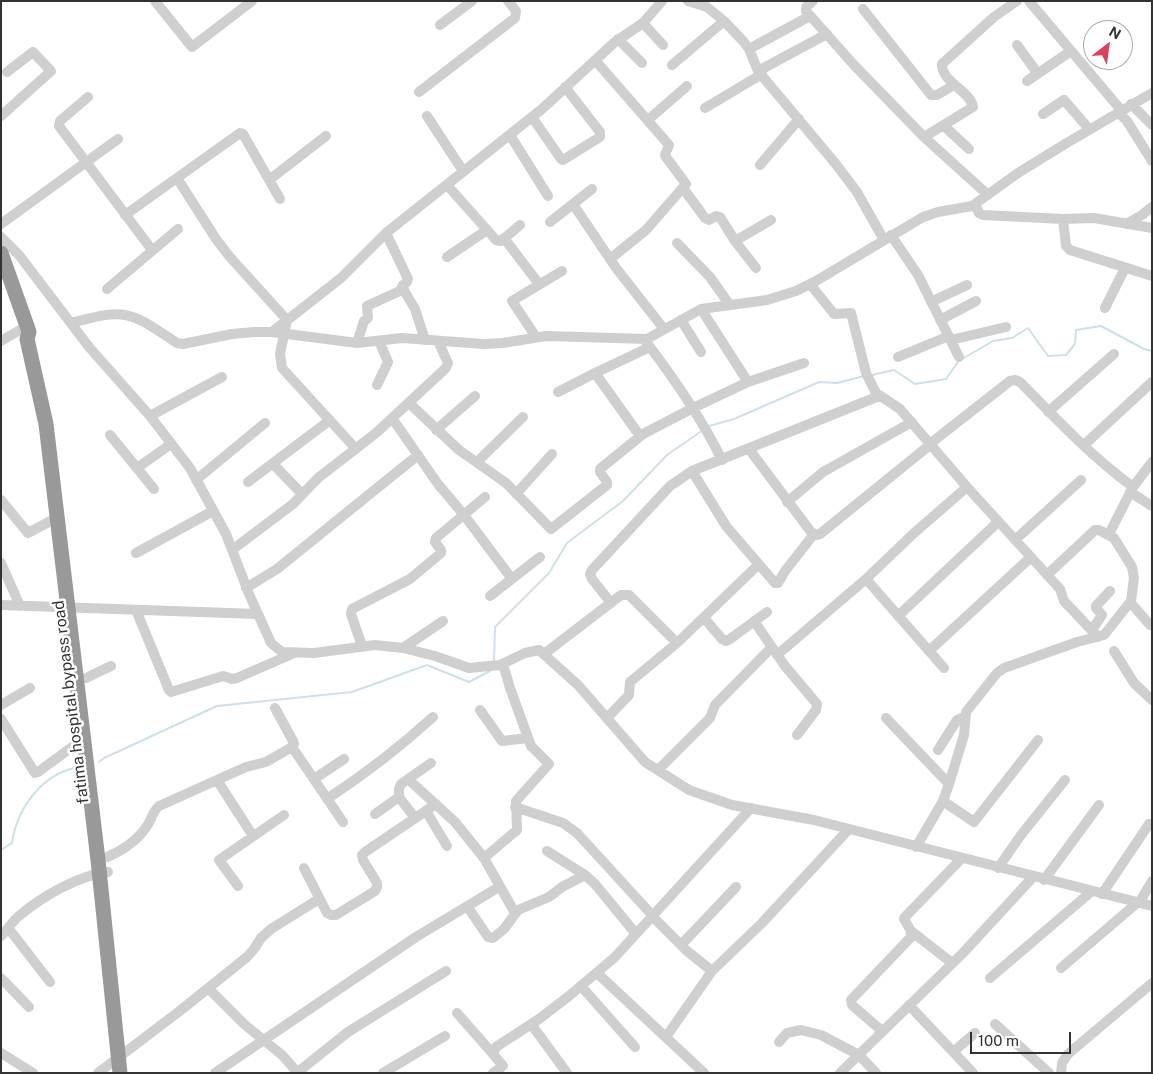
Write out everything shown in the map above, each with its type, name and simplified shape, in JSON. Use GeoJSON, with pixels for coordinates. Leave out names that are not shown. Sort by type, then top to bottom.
{"type":"FeatureCollection","features":[{"type":"Feature","properties":{"kind":"highway","name":"fatima hospital bypass road"},"geometry":{"type":"LineString","coordinates":[[1,253],[28,329],[36,339],[54,423],[72,608],[105,867],[123,1054],[120,1073]]}},
{"type":"Feature","properties":{"kind":"highway","name":"fatima hospital bypass road"},"geometry":{"type":"LineString","coordinates":[[28,329],[27,339],[46,424],[72,608],[86,678],[83,739],[105,867]]}},
{"type":"Feature","properties":{"kind":"highway","name":"fatima hospital bypass road"},"geometry":{"type":"LineString","coordinates":[[123,1054],[130,1073]]}},
{"type":"Feature","properties":{"kind":"street"},"geometry":{"type":"LineString","coordinates":[[155,1],[192,47],[252,1]]}},
{"type":"Feature","properties":{"kind":"street"},"geometry":{"type":"LineString","coordinates":[[440,25],[472,1]]}},
{"type":"Feature","properties":{"kind":"street"},"geometry":{"type":"LineString","coordinates":[[419,92],[515,18],[516,11],[508,1]]}},
{"type":"Feature","properties":{"kind":"street"},"geometry":{"type":"LineString","coordinates":[[272,332],[341,278],[386,233],[532,117],[618,39],[642,23],[662,1]]}},
{"type":"Feature","properties":{"kind":"street"},"geometry":{"type":"LineString","coordinates":[[688,1],[707,7],[724,21],[749,49],[760,72],[857,192],[887,238],[918,275],[959,357]]}},
{"type":"Feature","properties":{"kind":"street"},"geometry":{"type":"LineString","coordinates":[[813,1],[805,9],[854,65],[924,137],[988,195]]}},
{"type":"Feature","properties":{"kind":"street"},"geometry":{"type":"LineString","coordinates":[[924,137],[973,107],[972,102],[954,85],[942,69],[942,64],[994,18],[1017,1]]}},
{"type":"Feature","properties":{"kind":"street"},"geometry":{"type":"LineString","coordinates":[[1029,1],[1120,111],[1152,161]]}},
{"type":"Feature","properties":{"kind":"street"},"geometry":{"type":"LineString","coordinates":[[863,9],[932,94],[937,95],[954,85]]}},
{"type":"Feature","properties":{"kind":"street"},"geometry":{"type":"LineString","coordinates":[[749,49],[810,16]]}},
{"type":"Feature","properties":{"kind":"street"},"geometry":{"type":"LineString","coordinates":[[672,65],[724,21]]}},
{"type":"Feature","properties":{"kind":"street"},"geometry":{"type":"LineString","coordinates":[[642,23],[663,45]]}},
{"type":"Feature","properties":{"kind":"street"},"geometry":{"type":"LineString","coordinates":[[705,108],[760,72],[769,63],[827,34]]}},
{"type":"Feature","properties":{"kind":"street"},"geometry":{"type":"LineString","coordinates":[[618,39],[642,63]]}},
{"type":"Feature","properties":{"kind":"street"},"geometry":{"type":"LineString","coordinates":[[1017,45],[1038,74]]}},
{"type":"Feature","properties":{"kind":"street"},"geometry":{"type":"LineString","coordinates":[[1027,81],[1071,51]]}},
{"type":"Feature","properties":{"kind":"street"},"geometry":{"type":"LineString","coordinates":[[1,116],[51,71],[33,52],[7,72]]}},
{"type":"Feature","properties":{"kind":"street"},"geometry":{"type":"LineString","coordinates":[[595,60],[669,145],[665,155],[686,184],[646,230],[610,258]]}},
{"type":"Feature","properties":{"kind":"street"},"geometry":{"type":"LineString","coordinates":[[648,120],[687,86]]}},
{"type":"Feature","properties":{"kind":"street"},"geometry":{"type":"LineString","coordinates":[[532,117],[563,160],[600,137],[600,132],[566,87]]}},
{"type":"Feature","properties":{"kind":"street"},"geometry":{"type":"LineString","coordinates":[[558,392],[647,343],[664,329],[701,309],[773,298],[810,284],[931,214],[967,208],[975,204],[1089,129],[1152,93]]}},
{"type":"Feature","properties":{"kind":"street"},"geometry":{"type":"LineString","coordinates":[[88,97],[58,124],[152,250]]}},
{"type":"Feature","properties":{"kind":"street"},"geometry":{"type":"LineString","coordinates":[[1044,114],[1064,100],[1089,129]]}},
{"type":"Feature","properties":{"kind":"street"},"geometry":{"type":"LineString","coordinates":[[1131,104],[1152,125]]}},
{"type":"Feature","properties":{"kind":"street"},"geometry":{"type":"LineString","coordinates":[[427,116],[463,171]]}},
{"type":"Feature","properties":{"kind":"street"},"geometry":{"type":"LineString","coordinates":[[760,165],[799,119]]}},
{"type":"Feature","properties":{"kind":"street"},"geometry":{"type":"LineString","coordinates":[[944,126],[969,149]]}},
{"type":"Feature","properties":{"kind":"street"},"geometry":{"type":"LineString","coordinates":[[126,215],[240,133],[243,134],[280,199]]}},
{"type":"Feature","properties":{"kind":"street"},"geometry":{"type":"LineString","coordinates":[[510,134],[548,196]]}},
{"type":"Feature","properties":{"kind":"street"},"geometry":{"type":"LineString","coordinates":[[269,180],[326,136]]}},
{"type":"Feature","properties":{"kind":"street"},"geometry":{"type":"LineString","coordinates":[[1,224],[118,139]]}},
{"type":"Feature","properties":{"kind":"street"},"geometry":{"type":"LineString","coordinates":[[177,178],[225,250],[287,320],[280,354],[282,368],[356,449]]}},
{"type":"Feature","properties":{"kind":"street"},"geometry":{"type":"LineString","coordinates":[[446,185],[496,240],[501,240],[520,224]]}},
{"type":"Feature","properties":{"kind":"street"},"geometry":{"type":"LineString","coordinates":[[683,188],[705,218],[709,220],[716,216],[720,217],[756,268]]}},
{"type":"Feature","properties":{"kind":"street"},"geometry":{"type":"LineString","coordinates":[[550,222],[592,189]]}},
{"type":"Feature","properties":{"kind":"street"},"geometry":{"type":"LineString","coordinates":[[573,204],[610,258],[664,329]]}},
{"type":"Feature","properties":{"kind":"street"},"geometry":{"type":"LineString","coordinates":[[975,204],[978,212],[983,215],[1063,219],[1094,218],[1152,228]]}},
{"type":"Feature","properties":{"kind":"street"},"geometry":{"type":"LineString","coordinates":[[1126,224],[1152,207]]}},
{"type":"Feature","properties":{"kind":"street"},"geometry":{"type":"LineString","coordinates":[[1063,219],[1067,248],[1152,276]]}},
{"type":"Feature","properties":{"kind":"street"},"geometry":{"type":"LineString","coordinates":[[736,242],[771,220]]}},
{"type":"Feature","properties":{"kind":"street"},"geometry":{"type":"LineString","coordinates":[[107,289],[178,229]]}},
{"type":"Feature","properties":{"kind":"street"},"geometry":{"type":"LineString","coordinates":[[447,257],[487,230]]}},
{"type":"Feature","properties":{"kind":"street"},"geometry":{"type":"LineString","coordinates":[[386,233],[408,279],[402,286],[416,312],[425,340]]}},
{"type":"Feature","properties":{"kind":"street"},"geometry":{"type":"LineString","coordinates":[[1,237],[19,255],[89,346],[150,416],[190,468],[226,534],[246,588],[271,643],[282,652],[314,653],[375,645],[403,648],[470,668],[502,665],[525,653],[539,650],[578,685],[645,762],[689,790],[732,805],[814,820],[961,859],[1152,906]]}},
{"type":"Feature","properties":{"kind":"street"},"geometry":{"type":"LineString","coordinates":[[504,238],[539,284]]}},
{"type":"Feature","properties":{"kind":"street"},"geometry":{"type":"LineString","coordinates":[[677,243],[710,277],[729,304]]}},
{"type":"Feature","properties":{"kind":"street"},"geometry":{"type":"LineString","coordinates":[[1105,308],[1125,268]]}},
{"type":"Feature","properties":{"kind":"street"},"geometry":{"type":"LineString","coordinates":[[536,337],[512,301],[562,272]]}},
{"type":"Feature","properties":{"kind":"street"},"geometry":{"type":"LineString","coordinates":[[810,284],[834,314],[851,313],[866,373],[871,385],[879,396],[900,409],[912,422],[998,522],[1062,591],[1066,603],[1095,634]]}},
{"type":"Feature","properties":{"kind":"street"},"geometry":{"type":"LineString","coordinates":[[932,302],[967,285]]}},
{"type":"Feature","properties":{"kind":"street"},"geometry":{"type":"LineString","coordinates":[[357,343],[363,322],[368,318],[367,306],[404,289]]}},
{"type":"Feature","properties":{"kind":"street"},"geometry":{"type":"LineString","coordinates":[[940,320],[976,301]]}},
{"type":"Feature","properties":{"kind":"street"},"geometry":{"type":"LineString","coordinates":[[701,309],[748,382]]}},
{"type":"Feature","properties":{"kind":"street"},"geometry":{"type":"LineString","coordinates":[[71,322],[105,316],[126,315],[139,320],[177,343],[183,344],[243,332],[272,332],[357,343],[402,338],[494,344],[536,337],[647,343]]}},
{"type":"Feature","properties":{"kind":"street"},"geometry":{"type":"LineString","coordinates":[[681,320],[701,352]]}},
{"type":"Feature","properties":{"kind":"street"},"geometry":{"type":"LineString","coordinates":[[898,357],[950,338],[1006,327]]}},
{"type":"Feature","properties":{"kind":"street"},"geometry":{"type":"LineString","coordinates":[[1,341],[28,329]]}},
{"type":"Feature","properties":{"kind":"street"},"geometry":{"type":"LineString","coordinates":[[377,385],[388,362],[379,340]]}},
{"type":"Feature","properties":{"kind":"street"},"geometry":{"type":"LineString","coordinates":[[232,550],[293,504],[318,478],[392,418],[448,365],[438,341]]}},
{"type":"Feature","properties":{"kind":"street"},"geometry":{"type":"LineString","coordinates":[[647,343],[707,429],[722,460]]}},
{"type":"Feature","properties":{"kind":"street"},"geometry":{"type":"LineString","coordinates":[[1048,412],[1114,354]]}},
{"type":"Feature","properties":{"kind":"street"},"geometry":{"type":"LineString","coordinates":[[409,403],[436,430],[494,474],[549,528],[553,529],[607,485],[600,469],[640,436],[748,382],[804,363]]}},
{"type":"Feature","properties":{"kind":"street"},"geometry":{"type":"LineString","coordinates":[[594,373],[640,436]]}},
{"type":"Feature","properties":{"kind":"street"},"geometry":{"type":"LineString","coordinates":[[150,416],[222,377]]}},
{"type":"Feature","properties":{"kind":"street"},"geometry":{"type":"LineString","coordinates":[[749,449],[787,502],[814,534],[820,534],[1013,380],[1020,382],[1048,412],[1152,506]]}},
{"type":"Feature","properties":{"kind":"street"},"geometry":{"type":"LineString","coordinates":[[1084,445],[1152,382]]}},
{"type":"Feature","properties":{"kind":"street"},"geometry":{"type":"LineString","coordinates":[[436,430],[475,396]]}},
{"type":"Feature","properties":{"kind":"street"},"geometry":{"type":"LineString","coordinates":[[611,603],[592,579],[590,574],[592,570],[670,486],[692,471],[879,396]]}},
{"type":"Feature","properties":{"kind":"street"},"geometry":{"type":"LineString","coordinates":[[477,462],[523,416]]}},
{"type":"Feature","properties":{"kind":"street"},"geometry":{"type":"LineString","coordinates":[[392,418],[438,484],[512,579]]}},
{"type":"Feature","properties":{"kind":"street"},"geometry":{"type":"LineString","coordinates":[[248,482],[330,420]]}},
{"type":"Feature","properties":{"kind":"street"},"geometry":{"type":"LineString","coordinates":[[787,502],[823,472],[912,422]]}},
{"type":"Feature","properties":{"kind":"street"},"geometry":{"type":"LineString","coordinates":[[196,480],[265,423]]}},
{"type":"Feature","properties":{"kind":"street"},"geometry":{"type":"LineString","coordinates":[[110,435],[154,489]]}},
{"type":"Feature","properties":{"kind":"street"},"geometry":{"type":"LineString","coordinates":[[137,468],[171,444]]}},
{"type":"Feature","properties":{"kind":"street"},"geometry":{"type":"LineString","coordinates":[[516,494],[552,454]]}},
{"type":"Feature","properties":{"kind":"street"},"geometry":{"type":"LineString","coordinates":[[246,588],[276,569],[418,455]]}},
{"type":"Feature","properties":{"kind":"street"},"geometry":{"type":"LineString","coordinates":[[1109,534],[1132,489],[1152,462]]}},
{"type":"Feature","properties":{"kind":"street"},"geometry":{"type":"LineString","coordinates":[[273,464],[302,494]]}},
{"type":"Feature","properties":{"kind":"street"},"geometry":{"type":"LineString","coordinates":[[692,471],[726,526],[758,566],[777,584],[814,534]]}},
{"type":"Feature","properties":{"kind":"street"},"geometry":{"type":"LineString","coordinates":[[1015,540],[1081,480]]}},
{"type":"Feature","properties":{"kind":"street"},"geometry":{"type":"LineString","coordinates":[[658,770],[710,718],[714,705],[775,651],[866,579],[913,534],[967,487]]}},
{"type":"Feature","properties":{"kind":"street"},"geometry":{"type":"LineString","coordinates":[[362,646],[351,614],[352,609],[413,577],[441,553],[435,542],[436,538],[486,497]]}},
{"type":"Feature","properties":{"kind":"street"},"geometry":{"type":"LineString","coordinates":[[1,500],[28,533],[58,517]]}},
{"type":"Feature","properties":{"kind":"street"},"geometry":{"type":"LineString","coordinates":[[136,553],[213,511]]}},
{"type":"Feature","properties":{"kind":"street"},"geometry":{"type":"LineString","coordinates":[[898,616],[998,522]]}},
{"type":"Feature","properties":{"kind":"street"},"geometry":{"type":"LineString","coordinates":[[916,847],[942,801],[949,784],[964,736],[964,717],[966,712],[1000,670],[1095,634],[1106,633],[1130,602],[1132,596],[1133,571],[1115,540],[1109,534],[1099,530],[1095,530],[1047,575]]}},
{"type":"Feature","properties":{"kind":"street"},"geometry":{"type":"LineString","coordinates":[[490,596],[540,557]]}},
{"type":"Feature","properties":{"kind":"street"},"geometry":{"type":"LineString","coordinates":[[929,651],[1031,557]]}},
{"type":"Feature","properties":{"kind":"street"},"geometry":{"type":"LineString","coordinates":[[1,563],[20,606]]}},
{"type":"Feature","properties":{"kind":"street"},"geometry":{"type":"LineString","coordinates":[[607,718],[629,695],[630,682],[704,618],[758,566]]}},
{"type":"Feature","properties":{"kind":"street"},"geometry":{"type":"LineString","coordinates":[[866,579],[944,668]]}},
{"type":"Feature","properties":{"kind":"street"},"geometry":{"type":"LineString","coordinates":[[1095,634],[1102,615],[1096,606],[1110,591]]}},
{"type":"Feature","properties":{"kind":"street"},"geometry":{"type":"LineString","coordinates":[[544,654],[621,595],[629,595],[676,642]]}},
{"type":"Feature","properties":{"kind":"street"},"geometry":{"type":"LineString","coordinates":[[1130,602],[1150,625]]}},
{"type":"Feature","properties":{"kind":"street"},"geometry":{"type":"LineString","coordinates":[[1,605],[257,614]]}},
{"type":"Feature","properties":{"kind":"street"},"geometry":{"type":"LineString","coordinates":[[136,610],[171,692],[223,676],[232,679],[237,678],[295,652]]}},
{"type":"Feature","properties":{"kind":"street"},"geometry":{"type":"LineString","coordinates":[[704,618],[722,639],[726,640],[767,612]]}},
{"type":"Feature","properties":{"kind":"street"},"geometry":{"type":"LineString","coordinates":[[403,648],[443,621]]}},
{"type":"Feature","properties":{"kind":"street"},"geometry":{"type":"LineString","coordinates":[[754,621],[817,704],[816,710],[797,735]]}},
{"type":"Feature","properties":{"kind":"street"},"geometry":{"type":"LineString","coordinates":[[1114,651],[1134,682],[1152,700]]}},
{"type":"Feature","properties":{"kind":"street"},"geometry":{"type":"LineString","coordinates":[[484,858],[517,830],[516,801],[549,764],[532,748],[502,665]]}},
{"type":"Feature","properties":{"kind":"street"},"geometry":{"type":"LineString","coordinates":[[86,678],[111,666]]}},
{"type":"Feature","properties":{"kind":"street"},"geometry":{"type":"LineString","coordinates":[[1,705],[30,688]]}},
{"type":"Feature","properties":{"kind":"street"},"geometry":{"type":"LineString","coordinates":[[50,982],[5,933],[17,917],[36,903],[73,882],[105,867],[145,829],[156,808],[246,767],[266,762],[292,747],[293,741],[275,708]]}},
{"type":"Feature","properties":{"kind":"street"},"geometry":{"type":"LineString","coordinates":[[480,710],[502,741],[528,738]]}},
{"type":"Feature","properties":{"kind":"street"},"geometry":{"type":"LineString","coordinates":[[327,799],[361,777],[406,741],[432,717]]}},
{"type":"Feature","properties":{"kind":"street"},"geometry":{"type":"LineString","coordinates":[[938,750],[957,720],[964,717]]}},
{"type":"Feature","properties":{"kind":"street"},"geometry":{"type":"LineString","coordinates":[[886,718],[949,784]]}},
{"type":"Feature","properties":{"kind":"street"},"geometry":{"type":"LineString","coordinates":[[1,719],[35,773],[83,739]]}},
{"type":"Feature","properties":{"kind":"street"},"geometry":{"type":"LineString","coordinates":[[942,801],[974,822],[1038,740]]}},
{"type":"Feature","properties":{"kind":"street"},"geometry":{"type":"LineString","coordinates":[[292,747],[343,822]]}},
{"type":"Feature","properties":{"kind":"street"},"geometry":{"type":"LineString","coordinates":[[314,780],[344,759]]}},
{"type":"Feature","properties":{"kind":"street"},"geometry":{"type":"LineString","coordinates":[[414,818],[399,797],[399,786],[431,762]]}},
{"type":"Feature","properties":{"kind":"street"},"geometry":{"type":"LineString","coordinates":[[217,780],[253,836]]}},
{"type":"Feature","properties":{"kind":"street"},"geometry":{"type":"LineString","coordinates":[[408,780],[455,822],[484,858],[515,912]]}},
{"type":"Feature","properties":{"kind":"street"},"geometry":{"type":"LineString","coordinates":[[998,868],[1021,835],[1066,780]]}},
{"type":"Feature","properties":{"kind":"street"},"geometry":{"type":"LineString","coordinates":[[374,814],[399,797]]}},
{"type":"Feature","properties":{"kind":"street"},"geometry":{"type":"LineString","coordinates":[[304,868],[327,914],[336,915],[375,891],[377,887],[377,883],[362,855],[436,804]]}},
{"type":"Feature","properties":{"kind":"street"},"geometry":{"type":"LineString","coordinates":[[1044,880],[1098,805]]}},
{"type":"Feature","properties":{"kind":"street"},"geometry":{"type":"LineString","coordinates":[[515,808],[563,823],[577,833],[681,945],[712,971]]}},
{"type":"Feature","properties":{"kind":"street"},"geometry":{"type":"LineString","coordinates":[[493,1054],[496,1046],[531,1024],[615,957],[751,808]]}},
{"type":"Feature","properties":{"kind":"street"},"geometry":{"type":"LineString","coordinates":[[426,811],[447,846]]}},
{"type":"Feature","properties":{"kind":"street"},"geometry":{"type":"LineString","coordinates":[[238,886],[219,860],[284,815]]}},
{"type":"Feature","properties":{"kind":"street"},"geometry":{"type":"LineString","coordinates":[[990,978],[1097,893],[1149,824]]}},
{"type":"Feature","properties":{"kind":"street"},"geometry":{"type":"LineString","coordinates":[[666,1037],[712,971],[762,923],[850,829]]}},
{"type":"Feature","properties":{"kind":"street"},"geometry":{"type":"LineString","coordinates":[[547,851],[585,875],[595,884],[636,934]]}},
{"type":"Feature","properties":{"kind":"street"},"geometry":{"type":"LineString","coordinates":[[952,963],[911,931],[905,922],[905,917],[961,859]]}},
{"type":"Feature","properties":{"kind":"street"},"geometry":{"type":"LineString","coordinates":[[467,906],[490,939],[502,930],[515,912],[549,897],[562,887],[585,875]]}},
{"type":"Feature","properties":{"kind":"street"},"geometry":{"type":"LineString","coordinates":[[840,1073],[952,963],[1033,877]]}},
{"type":"Feature","properties":{"kind":"street"},"geometry":{"type":"LineString","coordinates":[[1061,968],[1138,903],[1152,881]]}},
{"type":"Feature","properties":{"kind":"street"},"geometry":{"type":"LineString","coordinates":[[215,1073],[416,937],[500,887]]}},
{"type":"Feature","properties":{"kind":"street"},"geometry":{"type":"LineString","coordinates":[[681,945],[736,887]]}},
{"type":"Feature","properties":{"kind":"street"},"geometry":{"type":"LineString","coordinates":[[98,1073],[247,957],[261,938],[271,929],[320,899]]}},
{"type":"Feature","properties":{"kind":"street"},"geometry":{"type":"LineString","coordinates":[[882,1031],[852,1005],[850,1000],[911,937],[911,931]]}},
{"type":"Feature","properties":{"kind":"street"},"geometry":{"type":"LineString","coordinates":[[208,988],[244,1024],[282,1055],[295,1072],[348,1032],[446,971]]}},
{"type":"Feature","properties":{"kind":"street"},"geometry":{"type":"LineString","coordinates":[[597,972],[704,1073]]}},
{"type":"Feature","properties":{"kind":"street"},"geometry":{"type":"LineString","coordinates":[[1,978],[30,1007]]}},
{"type":"Feature","properties":{"kind":"street"},"geometry":{"type":"LineString","coordinates":[[1061,1073],[1062,1063],[1068,1054],[1152,983]]}},
{"type":"Feature","properties":{"kind":"street"},"geometry":{"type":"LineString","coordinates":[[581,986],[635,1047]]}},
{"type":"Feature","properties":{"kind":"street"},"geometry":{"type":"LineString","coordinates":[[909,1005],[973,1073]]}},
{"type":"Feature","properties":{"kind":"street"},"geometry":{"type":"LineString","coordinates":[[457,1013],[506,1069],[493,1073]]}},
{"type":"Feature","properties":{"kind":"street"},"geometry":{"type":"LineString","coordinates":[[531,1024],[568,1073]]}},
{"type":"Feature","properties":{"kind":"street"},"geometry":{"type":"LineString","coordinates":[[995,1024],[1049,1073]]}},
{"type":"Feature","properties":{"kind":"street"},"geometry":{"type":"LineString","coordinates":[[779,1042],[788,1033],[801,1030],[821,1034],[859,1055],[876,1073]]}},
{"type":"Feature","properties":{"kind":"street"},"geometry":{"type":"LineString","coordinates":[[953,1052],[975,1033]]}},
{"type":"Feature","properties":{"kind":"street"},"geometry":{"type":"LineString","coordinates":[[383,1073],[445,1036]]}},
{"type":"Feature","properties":{"kind":"street"},"geometry":{"type":"LineString","coordinates":[[1,1053],[33,1073]]}},
{"type":"Feature","properties":{"kind":"waterway"},"geometry":{"type":"LineString","coordinates":[[962,359],[993,341],[1012,338],[1028,328],[1048,356],[1066,355],[1075,344],[1076,330],[1101,326],[1144,349],[1152,351]]}},
{"type":"Feature","properties":{"kind":"waterway"},"geometry":{"type":"LineString","coordinates":[[872,375],[894,370],[915,384],[946,379],[958,362]]}},
{"type":"Feature","properties":{"kind":"waterway"},"geometry":{"type":"LineString","coordinates":[[709,426],[734,419],[819,382],[837,383],[864,376]]}},
{"type":"Feature","properties":{"kind":"waterway"},"geometry":{"type":"LineString","coordinates":[[494,661],[495,627],[549,573],[567,543],[623,501],[667,455],[703,430]]}},
{"type":"Feature","properties":{"kind":"waterway"},"geometry":{"type":"LineString","coordinates":[[99,762],[217,706],[352,692],[427,665],[469,682],[490,671]]}},
{"type":"Feature","properties":{"kind":"waterway"},"geometry":{"type":"LineString","coordinates":[[1,850],[12,843],[20,817],[34,794],[54,776],[80,767]]}}]}
